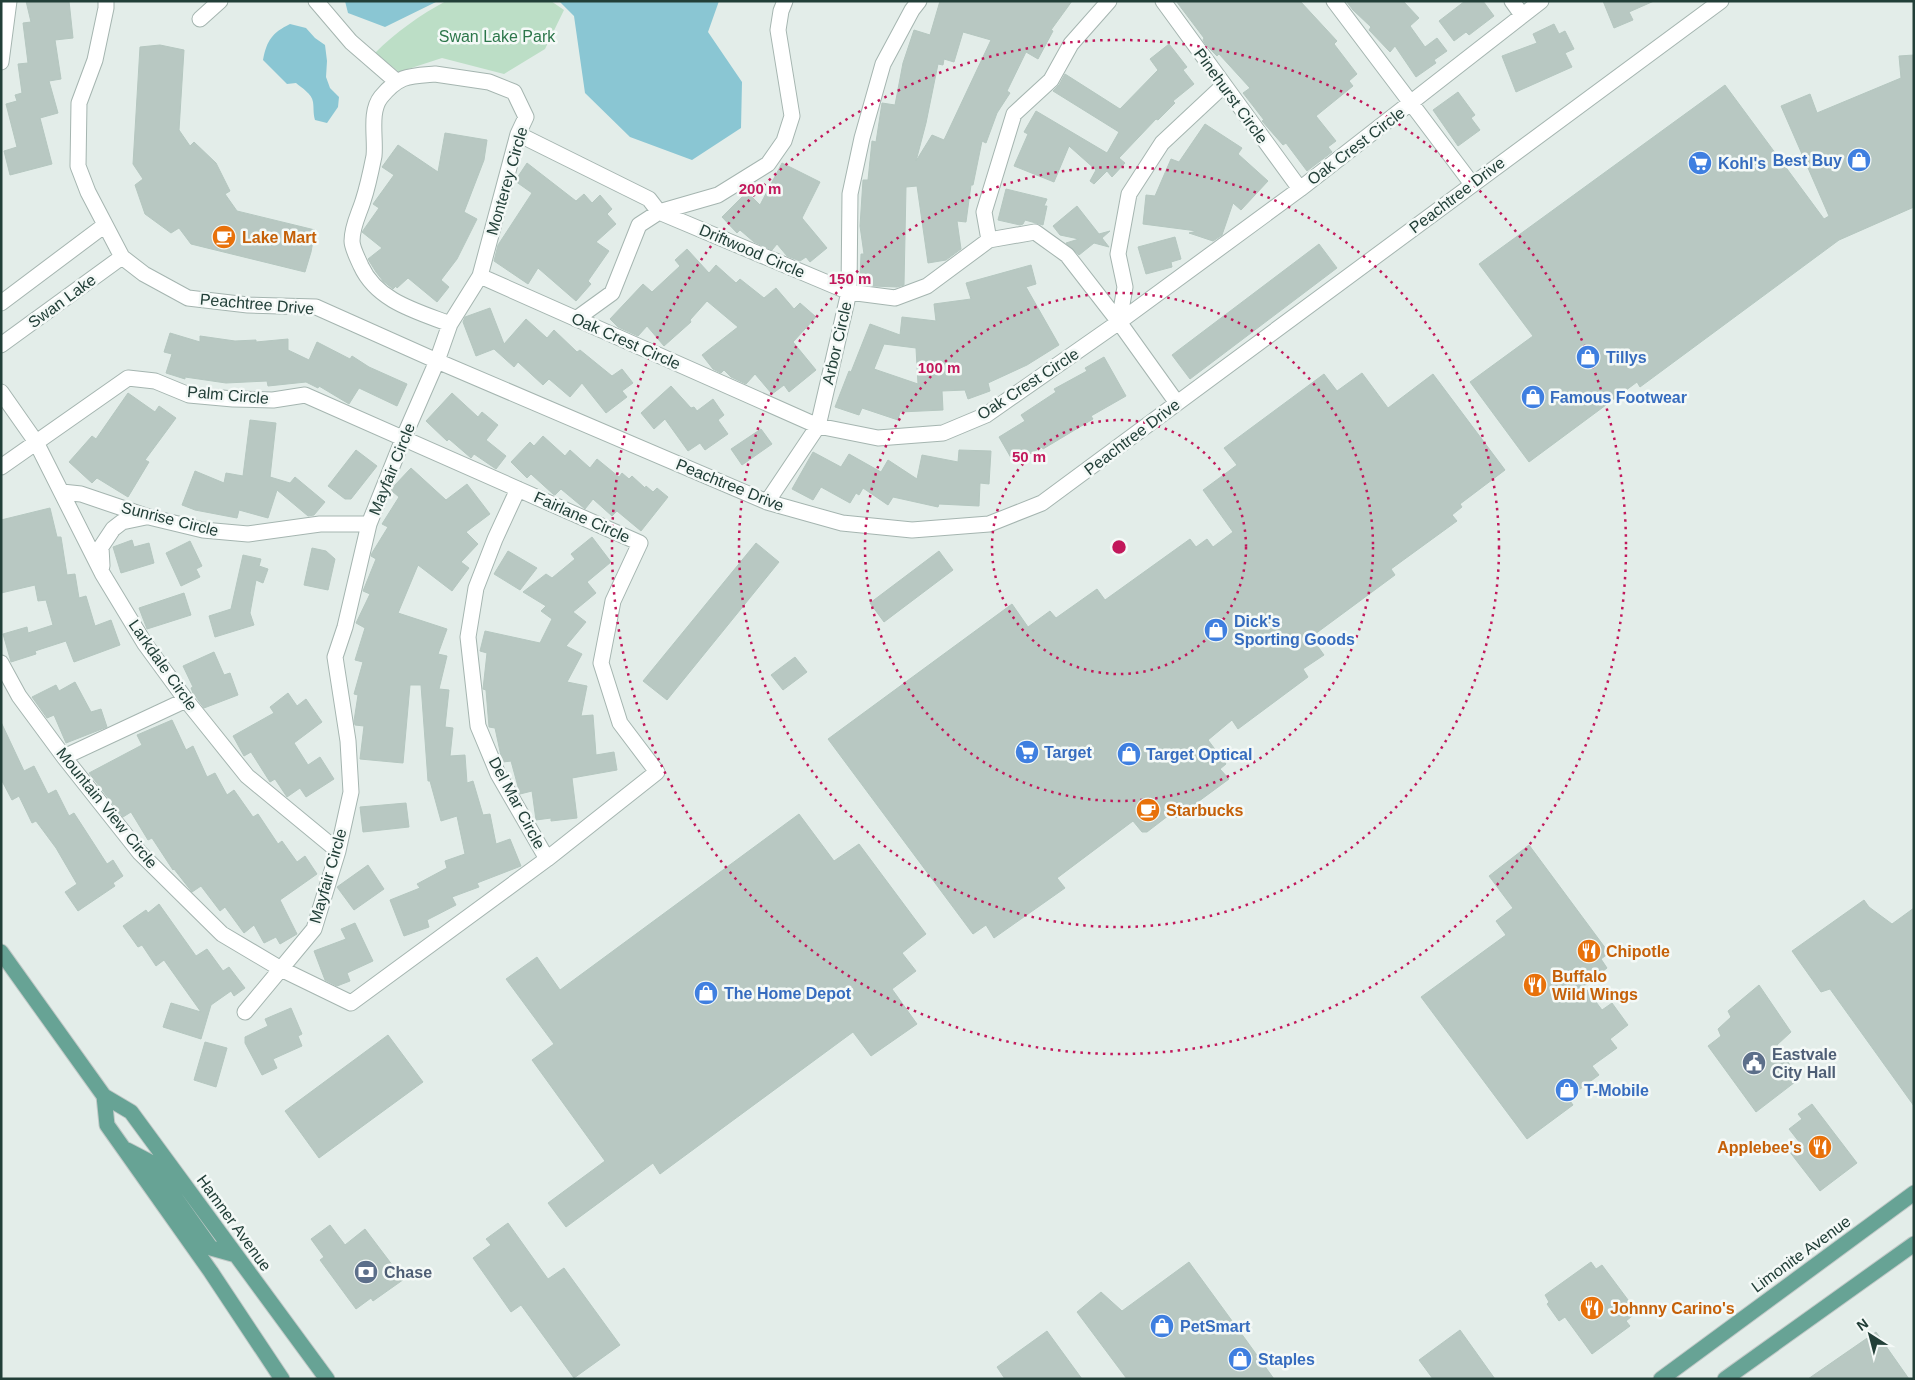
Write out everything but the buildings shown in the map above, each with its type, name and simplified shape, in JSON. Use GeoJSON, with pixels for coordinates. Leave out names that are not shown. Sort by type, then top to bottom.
{"type":"FeatureCollection","features":[{"type":"Feature","properties":{"kind":"main road","name":"Hamner Avenue"},"geometry":{"type":"LineString","coordinates":[[1,952],[104,1096],[131,1112],[327,1379]]}},
{"type":"Feature","properties":{"kind":"main road","name":"Hamner Avenue"},"geometry":{"type":"LineString","coordinates":[[104,1096],[107,1125],[211,1272],[282,1379]]}},
{"type":"Feature","properties":{"kind":"main road"},"geometry":{"type":"LineString","coordinates":[[124,1148],[150,1162],[211,1248],[236,1255]]}},
{"type":"Feature","properties":{"kind":"main road","name":"Limonite Avenue"},"geometry":{"type":"LineString","coordinates":[[1661,1379],[1914,1193]]}},
{"type":"Feature","properties":{"kind":"main road"},"geometry":{"type":"LineString","coordinates":[[1725,1379],[1914,1244]]}},
{"type":"Feature","properties":{"kind":"street"},"geometry":{"type":"LineString","coordinates":[[1,62],[9,1]]}},
{"type":"Feature","properties":{"kind":"street","name":"Peachtree Drive"},"geometry":{"type":"LineString","coordinates":[[106,1],[95,60],[79,103],[78,166],[88,192],[122,257],[144,274],[188,298],[248,305],[316,307],[437,361],[767,502],[842,523],[912,530],[989,524],[1042,504],[1721,1]]}},
{"type":"Feature","properties":{"kind":"street"},"geometry":{"type":"LineString","coordinates":[[200,19],[220,1]]}},
{"type":"Feature","properties":{"kind":"street"},"geometry":{"type":"LineString","coordinates":[[316,1],[351,42],[396,81],[380,99],[377,107],[371,171],[363,201],[355,220],[352,242],[361,266],[376,289],[405,307],[450,324]]}},
{"type":"Feature","properties":{"kind":"street"},"geometry":{"type":"LineString","coordinates":[[576,319],[612,293],[639,226],[660,212],[718,195],[768,164],[784,141],[792,116],[778,30],[780,11],[785,1]]}},
{"type":"Feature","properties":{"kind":"street","name":"Arbor Circle"},"geometry":{"type":"LineString","coordinates":[[767,502],[818,426],[849,292],[850,194],[862,138],[883,64],[912,10],[919,1]]}},
{"type":"Feature","properties":{"kind":"street"},"geometry":{"type":"LineString","coordinates":[[990,240],[984,212],[1014,114],[1051,80],[1071,44],[1109,1]]}},
{"type":"Feature","properties":{"kind":"street","name":"Pinehurst Circle"},"geometry":{"type":"LineString","coordinates":[[1163,1],[1223,86],[1300,189]]}},
{"type":"Feature","properties":{"kind":"street"},"geometry":{"type":"LineString","coordinates":[[1334,1],[1472,184]]}},
{"type":"Feature","properties":{"kind":"street"},"geometry":{"type":"LineString","coordinates":[[1512,1],[1522,15]]}},
{"type":"Feature","properties":{"kind":"street","name":"Oak Crest Circle"},"geometry":{"type":"LineString","coordinates":[[480,276],[818,426],[878,438],[943,433],[986,415],[1119,322],[1412,104],[1541,1]]}},
{"type":"Feature","properties":{"kind":"street","name":"Monterey Circle"},"geometry":{"type":"LineString","coordinates":[[396,81],[411,76],[434,74],[489,82],[514,92],[526,117],[518,134],[480,276],[450,324]]}},
{"type":"Feature","properties":{"kind":"street"},"geometry":{"type":"LineString","coordinates":[[1119,322],[1125,287],[1118,254],[1129,194],[1162,143],[1223,86]]}},
{"type":"Feature","properties":{"kind":"street","name":"Driftwood Circle"},"geometry":{"type":"LineString","coordinates":[[518,134],[649,199],[660,212],[849,292],[895,298],[927,286],[990,240],[1035,232],[1067,255],[1119,322],[1177,403]]}},
{"type":"Feature","properties":{"kind":"street"},"geometry":{"type":"LineString","coordinates":[[1,303],[105,225]]}},
{"type":"Feature","properties":{"kind":"street","name":"Swan Lake"},"geometry":{"type":"LineString","coordinates":[[1,345],[122,257]]}},
{"type":"Feature","properties":{"kind":"street","name":"Mayfair Circle"},"geometry":{"type":"LineString","coordinates":[[245,1012],[314,929],[338,851],[351,792],[348,741],[335,657],[345,627],[369,524],[437,361],[450,324]]}},
{"type":"Feature","properties":{"kind":"street","name":"Palm Circle"},"geometry":{"type":"LineString","coordinates":[[36,442],[128,378],[155,381],[189,395],[273,400],[305,395],[403,439]]}},
{"type":"Feature","properties":{"kind":"street","name":"Larkdale Circle"},"geometry":{"type":"LineString","coordinates":[[1,392],[36,442],[102,573],[146,644],[186,700],[247,776],[338,851]]}},
{"type":"Feature","properties":{"kind":"street","name":"Fairlane Circle"},"geometry":{"type":"LineString","coordinates":[[403,439],[640,543],[612,601],[601,663],[620,723],[657,772],[547,859]]}},
{"type":"Feature","properties":{"kind":"street"},"geometry":{"type":"LineString","coordinates":[[1,467],[36,442]]}},
{"type":"Feature","properties":{"kind":"street","name":"Del Mar Circle"},"geometry":{"type":"LineString","coordinates":[[518,489],[495,539],[476,588],[468,637],[478,726],[498,774],[547,859]]}},
{"type":"Feature","properties":{"kind":"street","name":"Sunrise Circle"},"geometry":{"type":"LineString","coordinates":[[62,492],[81,494],[149,517],[203,530],[248,534],[320,524],[369,524]]}},
{"type":"Feature","properties":{"kind":"street"},"geometry":{"type":"LineString","coordinates":[[102,573],[101,547],[106,538],[122,522],[149,517]]}},
{"type":"Feature","properties":{"kind":"street","name":"Mountain View Circle"},"geometry":{"type":"LineString","coordinates":[[1,663],[19,696],[64,757],[140,853],[222,934],[281,969]]}},
{"type":"Feature","properties":{"kind":"street"},"geometry":{"type":"LineString","coordinates":[[64,757],[186,700]]}},
{"type":"Feature","properties":{"kind":"street"},"geometry":{"type":"LineString","coordinates":[[281,969],[351,1003],[547,859]]}},
{"type":"Feature","properties":{"kind":"green space","name":"Swan Lake Park"},"geometry":{"type":"Polygon","coordinates":[[[446,1],[551,1],[564,10],[545,49],[504,74],[442,58],[399,72],[375,53],[409,24],[446,1]]]}},
{"type":"Feature","properties":{"kind":"water"},"geometry":{"type":"Polygon","coordinates":[[[345,1],[438,1],[385,27],[348,13],[345,1]]]}},
{"type":"Feature","properties":{"kind":"water"},"geometry":{"type":"Polygon","coordinates":[[[559,1],[719,1],[708,32],[742,82],[741,128],[692,160],[630,137],[585,93],[574,16],[559,1]]]}},
{"type":"Feature","properties":{"kind":"water"},"geometry":{"type":"Polygon","coordinates":[[[290,24],[306,28],[325,45],[326,77],[330,88],[339,97],[338,107],[327,123],[315,120],[313,102],[311,96],[306,91],[296,83],[287,84],[263,60],[266,47],[271,38],[290,24]]]}},
{"type":"Feature","properties":{"kind":"place","name":"Best Buy"},"geometry":{"type":"Point","coordinates":[1859,160]}},
{"type":"Feature","properties":{"kind":"place","name":"Kohl's"},"geometry":{"type":"Point","coordinates":[1700,163]}},
{"type":"Feature","properties":{"kind":"place","name":"Lake Mart"},"geometry":{"type":"Point","coordinates":[224,237]}},
{"type":"Feature","properties":{"kind":"place","name":"Tillys"},"geometry":{"type":"Point","coordinates":[1588,357]}},
{"type":"Feature","properties":{"kind":"place","name":"Famous Footwear"},"geometry":{"type":"Point","coordinates":[1533,397]}},
{"type":"Feature","properties":{"kind":"place","name":"Dick's Sporting Goods"},"geometry":{"type":"Point","coordinates":[1216,630]}},
{"type":"Feature","properties":{"kind":"place","name":"Target"},"geometry":{"type":"Point","coordinates":[1027,752]}},
{"type":"Feature","properties":{"kind":"place","name":"Target Optical"},"geometry":{"type":"Point","coordinates":[1129,754]}},
{"type":"Feature","properties":{"kind":"place","name":"Starbucks"},"geometry":{"type":"Point","coordinates":[1148,810]}},
{"type":"Feature","properties":{"kind":"place","name":"Chipotle"},"geometry":{"type":"Point","coordinates":[1589,951]}},
{"type":"Feature","properties":{"kind":"place","name":"Buffalo Wild Wings"},"geometry":{"type":"Point","coordinates":[1535,985]}},
{"type":"Feature","properties":{"kind":"place","name":"The Home Depot"},"geometry":{"type":"Point","coordinates":[706,993]}},
{"type":"Feature","properties":{"kind":"place","name":"Eastvale City Hall"},"geometry":{"type":"Point","coordinates":[1754,1063]}},
{"type":"Feature","properties":{"kind":"place","name":"T-Mobile"},"geometry":{"type":"Point","coordinates":[1567,1090]}},
{"type":"Feature","properties":{"kind":"place","name":"Applebee's"},"geometry":{"type":"Point","coordinates":[1820,1147]}},
{"type":"Feature","properties":{"kind":"place","name":"Chase"},"geometry":{"type":"Point","coordinates":[366,1272]}},
{"type":"Feature","properties":{"kind":"place","name":"Johnny Carino's"},"geometry":{"type":"Point","coordinates":[1592,1308]}},
{"type":"Feature","properties":{"kind":"place","name":"PetSmart"},"geometry":{"type":"Point","coordinates":[1162,1326]}},
{"type":"Feature","properties":{"kind":"place","name":"Staples"},"geometry":{"type":"Point","coordinates":[1240,1359]}}]}
